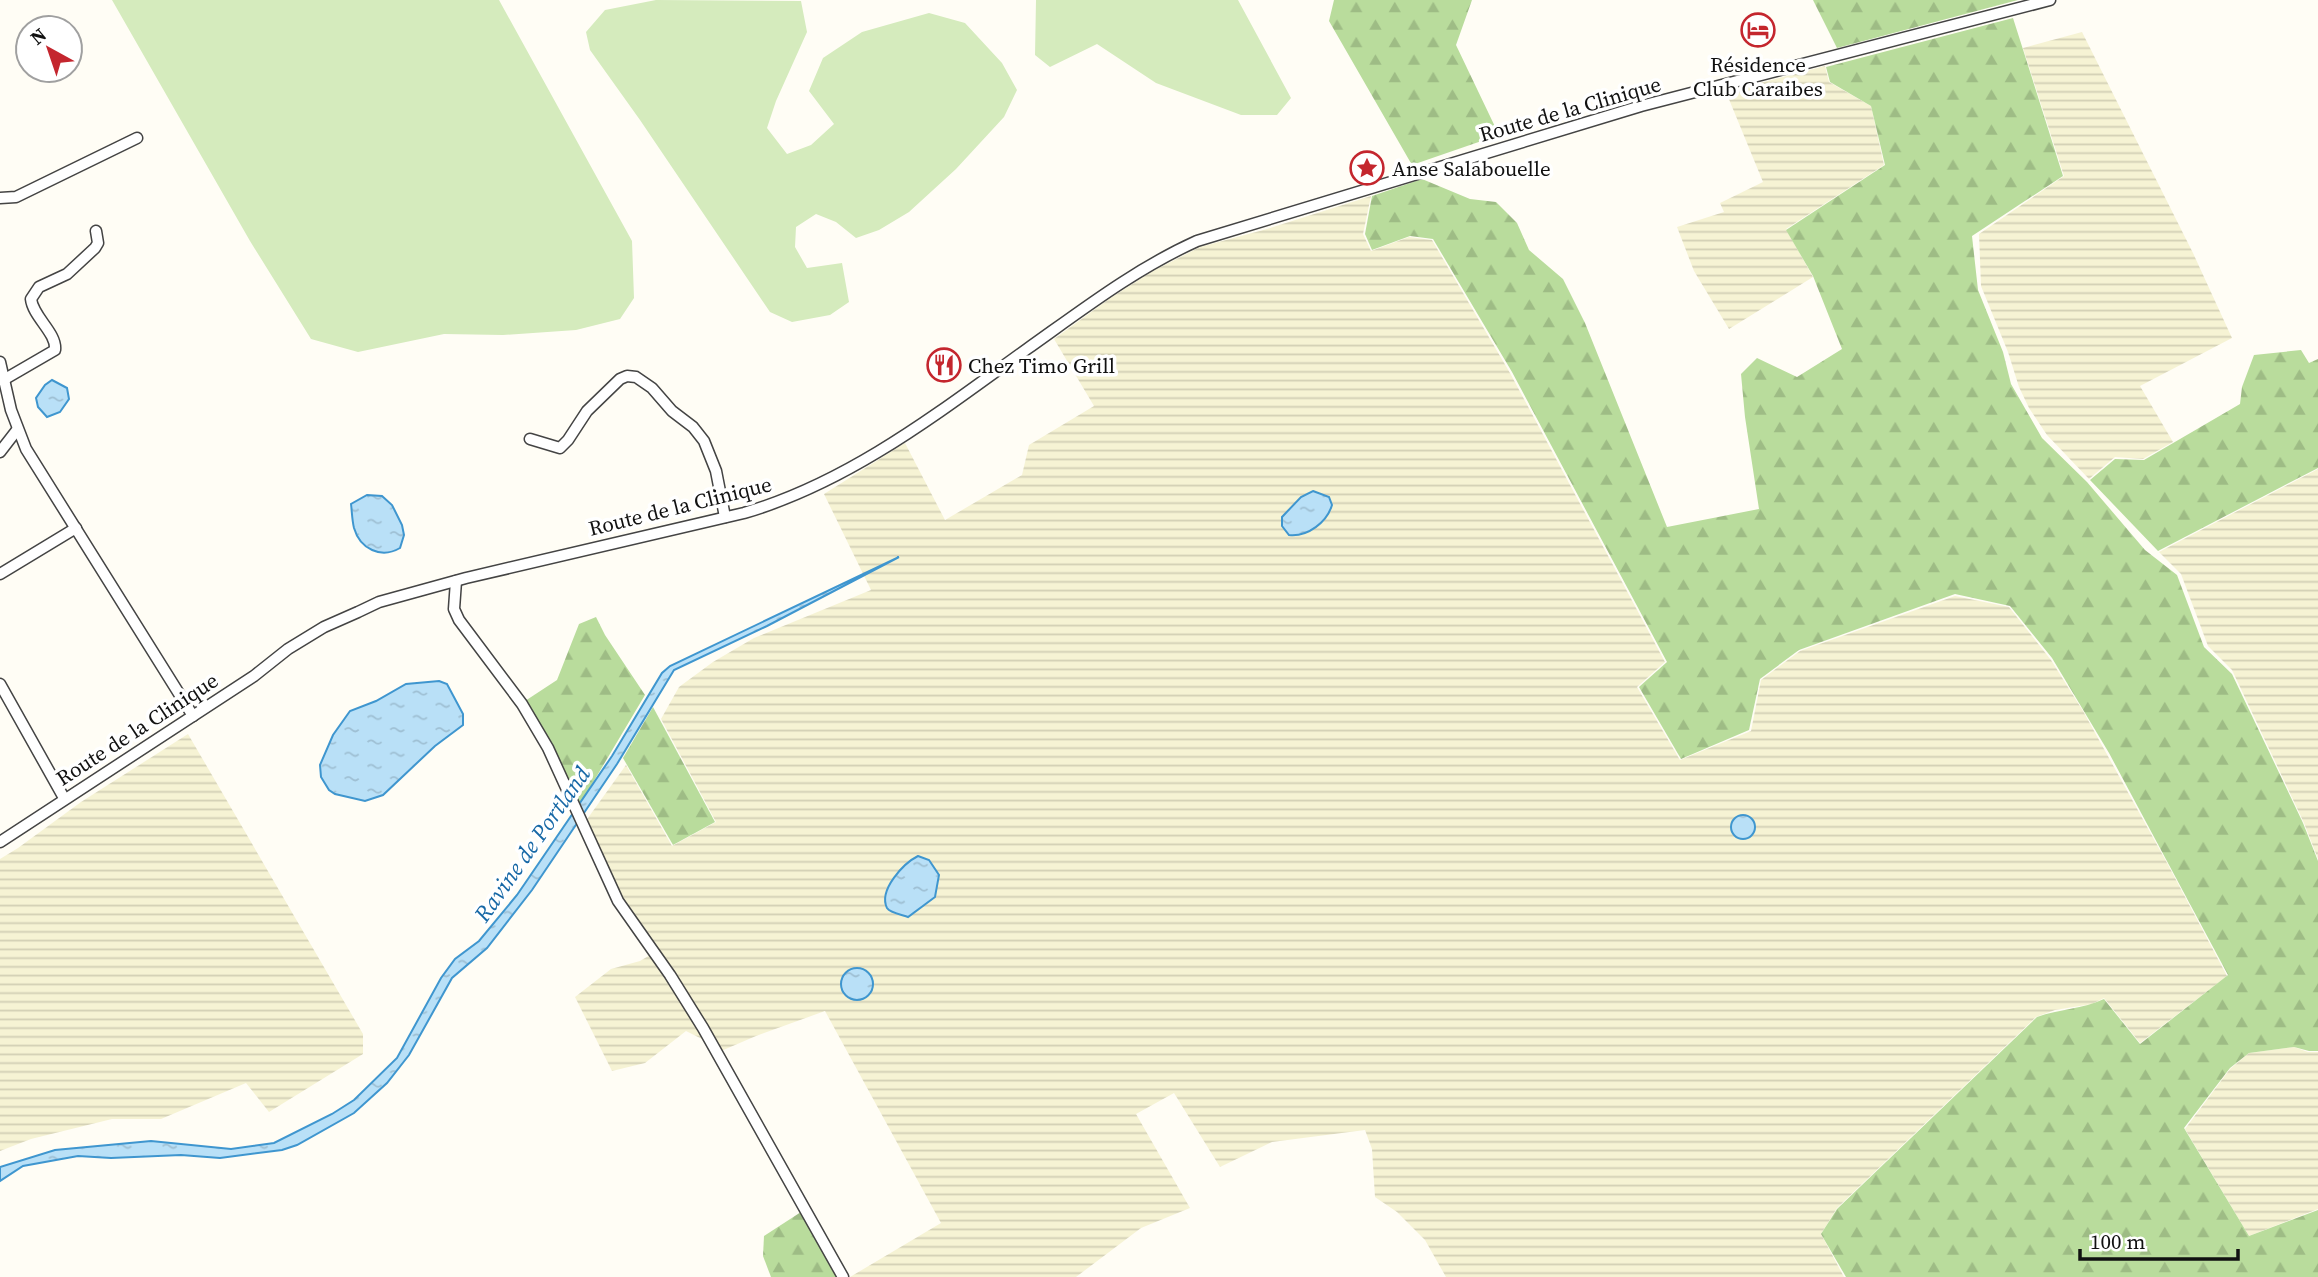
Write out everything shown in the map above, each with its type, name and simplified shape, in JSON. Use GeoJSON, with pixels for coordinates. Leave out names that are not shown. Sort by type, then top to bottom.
{"type":"FeatureCollection","features":[{"type":"Feature","properties":{"kind":"street","name":"Route de la Clinique"},"geometry":{"type":"LineString","coordinates":[[0,842],[324,627],[379,602],[725,517],[785,500],[854,468],[1088,304],[1145,267],[1196,241],[1641,106],[2050,0]]}},
{"type":"Feature","properties":{"kind":"street"},"geometry":{"type":"LineString","coordinates":[[0,198],[16,197],[137,138]]}},
{"type":"Feature","properties":{"kind":"street"},"geometry":{"type":"LineString","coordinates":[[5,379],[55,350],[55,343],[41,322],[31,299],[39,287],[67,274],[95,248],[98,243],[96,231]]}},
{"type":"Feature","properties":{"kind":"street"},"geometry":{"type":"LineString","coordinates":[[0,362],[17,430],[26,449],[193,716]]}},
{"type":"Feature","properties":{"kind":"street"},"geometry":{"type":"LineString","coordinates":[[530,439],[560,448],[586,411],[620,379],[627,376],[636,377],[652,388],[672,411],[694,427],[704,441],[714,461],[725,517]]}},
{"type":"Feature","properties":{"kind":"street"},"geometry":{"type":"LineString","coordinates":[[0,452],[17,430]]}},
{"type":"Feature","properties":{"kind":"street"},"geometry":{"type":"LineString","coordinates":[[0,574],[76,528]]}},
{"type":"Feature","properties":{"kind":"street"},"geometry":{"type":"LineString","coordinates":[[456,581],[454,609],[459,620],[522,704],[548,748],[618,901],[703,1028],[843,1277]]}},
{"type":"Feature","properties":{"kind":"street"},"geometry":{"type":"LineString","coordinates":[[0,684],[64,798]]}},
{"type":"Feature","properties":{"kind":"shaded area"},"geometry":{"type":"Polygon","coordinates":[[[2082,32],[2193,253],[2232,338],[2140,386],[2173,442],[2143,459],[2115,457],[2089,479],[2047,435],[2019,387],[1981,286],[1979,234],[2064,176],[2023,48],[2082,32]]]}},
{"type":"Feature","properties":{"kind":"shaded area"},"geometry":{"type":"Polygon","coordinates":[[[1825,66],[1829,82],[1871,106],[1884,165],[1786,229],[1813,277],[1729,329],[1694,271],[1677,227],[1724,212],[1720,203],[1763,182],[1726,92],[1825,66]]]}},
{"type":"Feature","properties":{"kind":"shaded area"},"geometry":{"type":"Polygon","coordinates":[[[1371,196],[1363,234],[1371,251],[1409,237],[1432,240],[1510,373],[1665,662],[1637,687],[1680,760],[1751,731],[1761,680],[1800,651],[1955,596],[2009,607],[2051,660],[2083,711],[2227,976],[2140,1043],[2104,998],[2092,1004],[2055,1010],[2036,1017],[1837,1208],[1821,1234],[1844,1277],[1446,1277],[1425,1240],[1397,1212],[1375,1197],[1372,1149],[1365,1130],[1272,1142],[1220,1167],[1174,1093],[1136,1114],[1190,1208],[1141,1228],[1076,1277],[850,1277],[941,1223],[825,1011],[714,1054],[708,1042],[686,1031],[645,1063],[612,1071],[575,997],[611,969],[640,961],[650,955],[580,829],[626,765],[672,846],[716,822],[661,719],[679,687],[713,662],[754,638],[871,590],[824,494],[905,443],[945,520],[1022,475],[1029,445],[1094,406],[1054,339],[1151,272],[1200,247],[1371,196]]]}},
{"type":"Feature","properties":{"kind":"shaded area"},"geometry":{"type":"Polygon","coordinates":[[[2318,469],[2318,859],[2304,823],[2232,670],[2208,646],[2181,574],[2159,552],[2318,469]]]}},
{"type":"Feature","properties":{"kind":"shaded area"},"geometry":{"type":"Polygon","coordinates":[[[188,734],[363,1034],[363,1054],[269,1112],[246,1083],[161,1119],[112,1119],[31,1139],[0,1151],[0,859],[81,802],[188,734]]]}},
{"type":"Feature","properties":{"kind":"shaded area"},"geometry":{"type":"Polygon","coordinates":[[[2294,1047],[2318,1052],[2318,1209],[2249,1236],[2185,1129],[2230,1069],[2249,1053],[2294,1047]]]}},
{"type":"Feature","properties":{"kind":"green space"},"geometry":{"type":"Polygon","coordinates":[[[112,0],[499,0],[632,241],[634,298],[620,319],[576,330],[503,335],[444,334],[358,352],[311,339],[250,241],[112,0]]]}},
{"type":"Feature","properties":{"kind":"green space"},"geometry":{"type":"Polygon","coordinates":[[[656,0],[801,1],[807,32],[767,128],[787,154],[811,145],[834,124],[809,91],[823,58],[862,32],[929,13],[965,23],[1002,63],[1017,90],[1004,117],[956,169],[909,212],[879,230],[856,238],[836,222],[816,214],[796,227],[795,247],[807,268],[842,263],[849,302],[830,315],[792,322],[770,312],[590,50],[586,32],[605,10],[656,0]]]}},
{"type":"Feature","properties":{"kind":"green space"},"geometry":{"type":"Polygon","coordinates":[[[1036,0],[1238,0],[1291,98],[1277,115],[1241,115],[1156,83],[1097,44],[1050,67],[1035,55],[1036,0]]]}},
{"type":"Feature","properties":{"kind":"green space"},"geometry":{"type":"Polygon","coordinates":[[[1334,0],[1472,0],[1456,45],[1499,135],[1412,165],[1329,21],[1334,0]]]}},
{"type":"Feature","properties":{"kind":"green space"},"geometry":{"type":"Polygon","coordinates":[[[1813,0],[2018,0],[1837,48],[1813,0]]]}},
{"type":"Feature","properties":{"kind":"green space"},"geometry":{"type":"Polygon","coordinates":[[[2013,18],[2063,176],[1972,236],[1978,290],[2003,352],[2011,384],[2042,438],[2087,482],[2145,550],[2177,575],[2204,647],[2232,674],[2303,823],[2318,861],[2318,1051],[2294,1047],[2249,1053],[2230,1068],[2184,1128],[2249,1236],[2318,1210],[2318,1277],[1846,1277],[1821,1234],[1837,1209],[2037,1017],[2104,999],[2140,1044],[2228,975],[2109,753],[2052,658],[2010,606],[1955,594],[1799,650],[1760,679],[1749,730],[1681,759],[1639,687],[1667,662],[1512,372],[1433,239],[1410,236],[1372,250],[1365,234],[1372,196],[1422,179],[1470,199],[1496,202],[1517,223],[1529,250],[1563,279],[1585,323],[1667,527],[1759,509],[1741,374],[1757,358],[1797,377],[1842,349],[1813,276],[1786,230],[1885,165],[1871,106],[1830,82],[1826,67],[2013,18]]]}},
{"type":"Feature","properties":{"kind":"green space"},"geometry":{"type":"Polygon","coordinates":[[[2301,350],[2309,363],[2318,359],[2318,468],[2158,551],[2090,480],[2115,459],[2144,460],[2240,404],[2242,387],[2254,355],[2301,350]]]}},
{"type":"Feature","properties":{"kind":"green space"},"geometry":{"type":"Polygon","coordinates":[[[596,617],[645,695],[579,806],[552,743],[525,701],[557,680],[579,624],[596,617]]]}},
{"type":"Feature","properties":{"kind":"green space"},"geometry":{"type":"Polygon","coordinates":[[[653,707],[715,822],[673,845],[623,758],[653,707]]]}},
{"type":"Feature","properties":{"kind":"green space"},"geometry":{"type":"Polygon","coordinates":[[[801,1212],[838,1277],[771,1277],[763,1256],[764,1236],[801,1212]]]}},
{"type":"Feature","properties":{"kind":"water"},"geometry":{"type":"Polygon","coordinates":[[[52,380],[67,388],[69,399],[60,412],[47,417],[38,407],[36,398],[52,380]]]}},
{"type":"Feature","properties":{"kind":"water"},"geometry":{"type":"Polygon","coordinates":[[[1313,491],[1329,497],[1332,505],[1326,517],[1310,531],[1289,535],[1282,526],[1282,517],[1301,497],[1313,491]]]}},
{"type":"Feature","properties":{"kind":"water"},"geometry":{"type":"Polygon","coordinates":[[[367,495],[382,496],[392,505],[404,535],[400,548],[379,552],[361,542],[353,525],[351,504],[367,495]]]}},
{"type":"Feature","properties":{"kind":"water"},"geometry":{"type":"Polygon","coordinates":[[[899,557],[767,626],[674,670],[617,764],[532,890],[487,948],[452,978],[409,1055],[387,1083],[354,1113],[297,1145],[282,1150],[220,1158],[181,1155],[111,1158],[78,1156],[23,1166],[0,1181],[0,1167],[55,1150],[151,1141],[231,1149],[274,1143],[354,1100],[397,1058],[441,978],[455,959],[479,941],[517,895],[612,756],[662,673],[670,666],[899,557]]]}},
{"type":"Feature","properties":{"kind":"water"},"geometry":{"type":"Polygon","coordinates":[[[439,681],[447,684],[463,714],[463,725],[435,746],[383,795],[365,801],[329,790],[321,777],[320,765],[333,735],[350,711],[376,701],[406,684],[439,681]]]}},
{"type":"Feature","properties":{"kind":"water"},"geometry":{"type":"Polygon","coordinates":[[[1743,815],[1754,822],[1755,827],[1748,838],[1743,839],[1732,832],[1731,827],[1738,816],[1743,815]]]}},
{"type":"Feature","properties":{"kind":"water"},"geometry":{"type":"Polygon","coordinates":[[[918,856],[929,860],[939,875],[935,897],[908,917],[894,913],[887,908],[885,901],[889,885],[906,865],[918,856]]]}},
{"type":"Feature","properties":{"kind":"water"},"geometry":{"type":"Polygon","coordinates":[[[857,968],[868,973],[873,984],[868,995],[857,1000],[846,995],[841,984],[846,973],[857,968]]]}},
{"type":"Feature","properties":{"kind":"place","name":"Résidence Club Caraibes"},"geometry":{"type":"Point","coordinates":[1758,30]}},
{"type":"Feature","properties":{"kind":"place","name":"Anse Salabouelle"},"geometry":{"type":"Point","coordinates":[1367,168]}},
{"type":"Feature","properties":{"kind":"place","name":"Chez Timo Grill"},"geometry":{"type":"Point","coordinates":[944,365]}},
{"type":"Feature","properties":{"kind":"water label","name":"Ravine de Portland"},"geometry":{"type":"Point","coordinates":[532,844]}}]}
